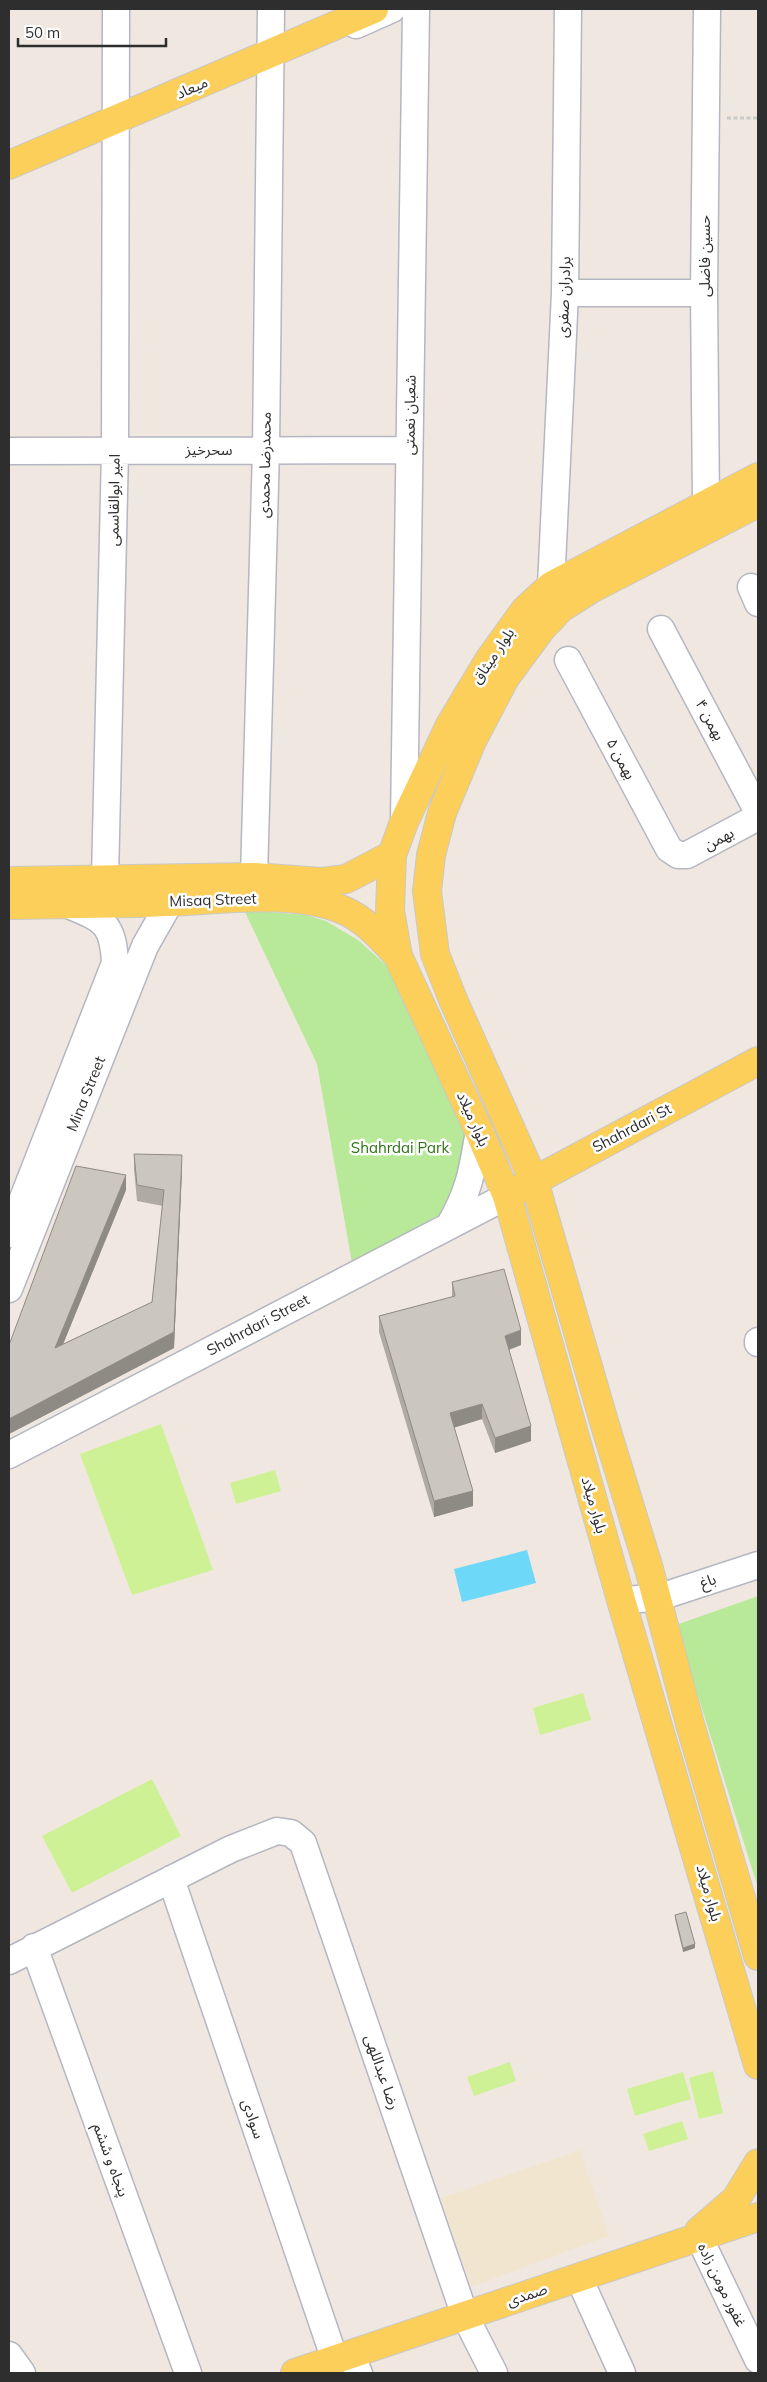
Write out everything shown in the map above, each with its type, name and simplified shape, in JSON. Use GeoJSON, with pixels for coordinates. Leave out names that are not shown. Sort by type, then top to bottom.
{"type":"FeatureCollection","features":[{"type":"Feature","properties":{"kind":"main road","name":"میعاد"},"geometry":{"type":"LineString","coordinates":[[9,166],[117,125],[272,58],[374,9]]}},
{"type":"Feature","properties":{"kind":"main road","name":"بلوار میثاق"},"geometry":{"type":"LineString","coordinates":[[398,956],[390,912],[392,855],[404,822],[450,725],[489,660],[525,610],[551,586],[758,477]]}},
{"type":"Feature","properties":{"kind":"main road","name":"بلوار میثاق"},"geometry":{"type":"LineString","coordinates":[[427,891],[431,855],[442,813],[472,741],[505,678],[541,629],[561,608],[591,589],[758,503]]}},
{"type":"Feature","properties":{"kind":"main road","name":"Misaq Street"},"geometry":{"type":"LineString","coordinates":[[9,905],[66,904],[254,877],[322,882],[346,879],[392,855]]}},
{"type":"Feature","properties":{"kind":"main road","name":"Misaq Street"},"geometry":{"type":"LineString","coordinates":[[9,881],[105,879],[170,890],[315,902],[343,910],[372,928],[398,956]]}},
{"type":"Feature","properties":{"kind":"main road","name":"بلوار میلاد"},"geometry":{"type":"LineString","coordinates":[[427,891],[435,954],[454,1002],[534,1181],[657,1598],[758,1956]]}},
{"type":"Feature","properties":{"kind":"main road","name":"بلوار میلاد"},"geometry":{"type":"LineString","coordinates":[[398,956],[507,1196],[621,1600],[758,2065]]}},
{"type":"Feature","properties":{"kind":"main road","name":"Shahrdari St"},"geometry":{"type":"LineString","coordinates":[[507,1196],[758,1061]]}},
{"type":"Feature","properties":{"kind":"main road"},"geometry":{"type":"LineString","coordinates":[[681,1799],[710,1791]]}},
{"type":"Feature","properties":{"kind":"main road"},"geometry":{"type":"LineString","coordinates":[[693,2239],[736,2199],[758,2163]]}},
{"type":"Feature","properties":{"kind":"main road","name":"صمدی"},"geometry":{"type":"LineString","coordinates":[[295,2373],[348,2363],[465,2316],[758,2217]]}},
{"type":"Feature","properties":{"kind":"street","name":"امیر ابوالقاسمی"},"geometry":{"type":"LineString","coordinates":[[105,879],[115,451],[116,9]]}},
{"type":"Feature","properties":{"kind":"street","name":"محمدرضا محمدی"},"geometry":{"type":"LineString","coordinates":[[254,877],[266,450],[272,9]]}},
{"type":"Feature","properties":{"kind":"street"},"geometry":{"type":"LineString","coordinates":[[272,58],[392,9]]}},
{"type":"Feature","properties":{"kind":"street","name":"شعبان نعمتی"},"geometry":{"type":"LineString","coordinates":[[404,822],[416,9]]}},
{"type":"Feature","properties":{"kind":"street","name":"برادران صفری"},"geometry":{"type":"LineString","coordinates":[[551,586],[565,293],[568,9]]}},
{"type":"Feature","properties":{"kind":"street","name":"حسین فاضلی"},"geometry":{"type":"LineString","coordinates":[[706,504],[704,293],[707,9]]}},
{"type":"Feature","properties":{"kind":"street"},"geometry":{"type":"LineString","coordinates":[[9,176],[117,125]]}},
{"type":"Feature","properties":{"kind":"street"},"geometry":{"type":"LineString","coordinates":[[565,293],[704,293]]}},
{"type":"Feature","properties":{"kind":"street","name":"سحرخیز"},"geometry":{"type":"LineString","coordinates":[[9,451],[409,450]]}},
{"type":"Feature","properties":{"kind":"street","name":"بهمن ۴"},"geometry":{"type":"LineString","coordinates":[[661,629],[758,812]]}},
{"type":"Feature","properties":{"kind":"street","name":"بهمن ۵"},"geometry":{"type":"LineString","coordinates":[[568,660],[669,849],[678,855]]}},
{"type":"Feature","properties":{"kind":"street","name":"بهمن"},"geometry":{"type":"LineString","coordinates":[[678,855],[688,856],[758,817]]}},
{"type":"Feature","properties":{"kind":"street","name":"Mina Street"},"geometry":{"type":"LineString","coordinates":[[9,1289],[145,946],[170,890]]}},
{"type":"Feature","properties":{"kind":"street","name":"Mina Street"},"geometry":{"type":"LineString","coordinates":[[9,1234],[115,963],[111,931],[98,918],[66,904]]}},
{"type":"Feature","properties":{"kind":"street"},"geometry":{"type":"LineString","coordinates":[[449,1226],[471,1181],[479,1131]]}},
{"type":"Feature","properties":{"kind":"street","name":"Shahrdari Street"},"geometry":{"type":"LineString","coordinates":[[9,1455],[507,1196]]}},
{"type":"Feature","properties":{"kind":"street","name":"باغ"},"geometry":{"type":"LineString","coordinates":[[621,1600],[657,1598],[758,1565]]}},
{"type":"Feature","properties":{"kind":"street","name":"رضا عبداللهی"},"geometry":{"type":"LineString","coordinates":[[171,1878],[231,1849],[277,1831],[292,1833],[303,1843],[465,2316],[494,2373]]}},
{"type":"Feature","properties":{"kind":"street"},"geometry":{"type":"LineString","coordinates":[[9,1961],[171,1878]]}},
{"type":"Feature","properties":{"kind":"street","name":"سوادی"},"geometry":{"type":"LineString","coordinates":[[171,1878],[348,2363]]}},
{"type":"Feature","properties":{"kind":"street","name":"پنجاه و ششم"},"geometry":{"type":"LineString","coordinates":[[34,1947],[188,2373]]}},
{"type":"Feature","properties":{"kind":"street","name":"غفور مومن زاده"},"geometry":{"type":"LineString","coordinates":[[693,2239],[758,2360]]}},
{"type":"Feature","properties":{"kind":"street"},"geometry":{"type":"LineString","coordinates":[[579,2278],[622,2373]]}},
{"type":"Feature","properties":{"kind":"street"},"geometry":{"type":"LineString","coordinates":[[9,2355],[22,2373]]}},
{"type":"Feature","properties":{"kind":"path"},"geometry":{"type":"LineString","coordinates":[[706,118],[758,118]]}},
{"type":"Feature","properties":{"kind":"shaded area"},"geometry":{"type":"Polygon","coordinates":[[[580,2150],[609,2236],[471,2287],[441,2198],[580,2150]]]}},
{"type":"Feature","properties":{"kind":"green space","name":"Shahrdai Park"},"geometry":{"type":"Polygon","coordinates":[[[244,910],[306,915],[326,921],[358,940],[387,966],[469,1139],[446,1211],[352,1263],[317,1064],[244,910]]]}},
{"type":"Feature","properties":{"kind":"green space"},"geometry":{"type":"Polygon","coordinates":[[[161,1424],[213,1570],[132,1595],[80,1454],[161,1424]]]}},
{"type":"Feature","properties":{"kind":"green space"},"geometry":{"type":"Polygon","coordinates":[[[275,1470],[281,1491],[236,1504],[230,1483],[275,1470]]]}},
{"type":"Feature","properties":{"kind":"green space"},"geometry":{"type":"Polygon","coordinates":[[[758,1596],[758,1888],[676,1625],[758,1596]]]}},
{"type":"Feature","properties":{"kind":"green space"},"geometry":{"type":"Polygon","coordinates":[[[583,1693],[591,1720],[540,1735],[533,1708],[583,1693]]]}},
{"type":"Feature","properties":{"kind":"green space"},"geometry":{"type":"Polygon","coordinates":[[[152,1779],[181,1836],[72,1893],[42,1836],[152,1779]]]}},
{"type":"Feature","properties":{"kind":"green space"},"geometry":{"type":"Polygon","coordinates":[[[510,2062],[516,2081],[474,2096],[467,2077],[510,2062]]]}},
{"type":"Feature","properties":{"kind":"green space"},"geometry":{"type":"Polygon","coordinates":[[[713,2071],[723,2113],[699,2119],[689,2078],[713,2071]]]}},
{"type":"Feature","properties":{"kind":"green space"},"geometry":{"type":"Polygon","coordinates":[[[683,2072],[691,2099],[635,2116],[627,2089],[683,2072]]]}},
{"type":"Feature","properties":{"kind":"green space"},"geometry":{"type":"Polygon","coordinates":[[[682,2121],[688,2139],[649,2151],[643,2134],[682,2121]]]}},
{"type":"Feature","properties":{"kind":"water"},"geometry":{"type":"Polygon","coordinates":[[[527,1550],[536,1583],[462,1602],[454,1569],[527,1550]]]}},
{"type":"Feature","properties":{"kind":"building"},"geometry":{"type":"Polygon","coordinates":[[[134,1154],[182,1155],[174,1332],[9,1419],[9,1345],[76,1166],[126,1175],[55,1348],[152,1302],[164,1190],[137,1185],[134,1154]]]}},
{"type":"Feature","properties":{"kind":"building"},"geometry":{"type":"Polygon","coordinates":[[[504,1269],[521,1330],[505,1336],[531,1426],[495,1438],[482,1404],[450,1413],[473,1491],[434,1501],[379,1316],[455,1296],[452,1282],[504,1269]]]}},
{"type":"Feature","properties":{"kind":"building"},"geometry":{"type":"Polygon","coordinates":[[[686,1912],[695,1944],[683,1948],[675,1915],[686,1912]]]}}]}
